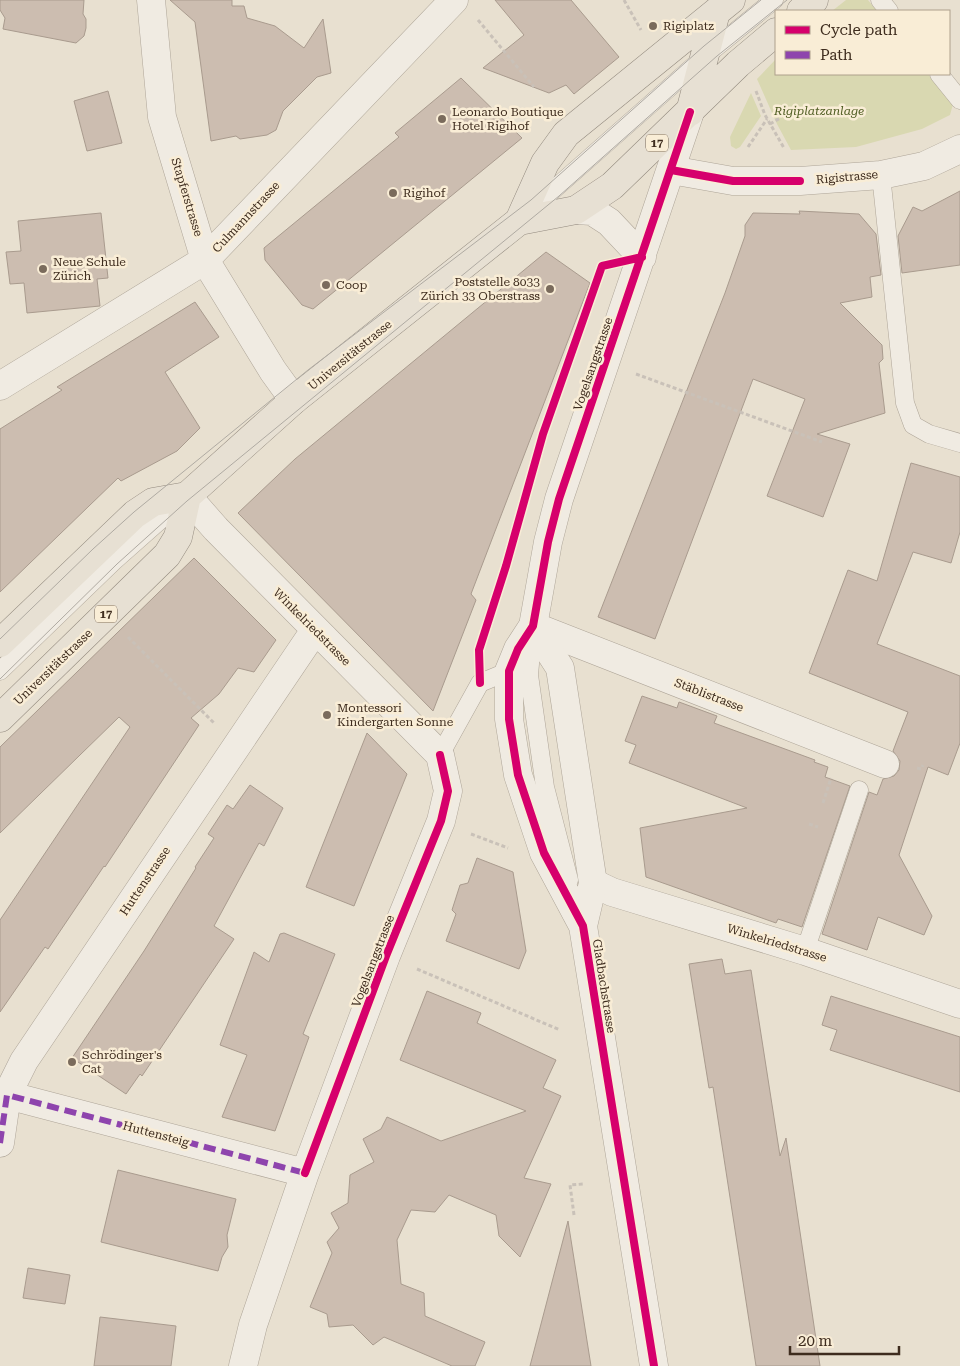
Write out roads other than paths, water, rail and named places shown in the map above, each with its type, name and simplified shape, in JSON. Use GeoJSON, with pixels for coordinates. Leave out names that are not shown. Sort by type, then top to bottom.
{"type":"FeatureCollection","features":[{"type":"Feature","properties":{"kind":"main road"},"geometry":{"type":"LineString","coordinates":[[802,10],[814,0]]}},
{"type":"Feature","properties":{"kind":"main road"},"geometry":{"type":"LineString","coordinates":[[690,112],[704,58],[724,6]]}},
{"type":"Feature","properties":{"kind":"main road","name":"Universitätstrasse"},"geometry":{"type":"LineString","coordinates":[[0,718],[167,555],[178,537],[187,496],[294,400],[519,220],[545,162],[566,134],[724,6]]}},
{"type":"Feature","properties":{"kind":"main road","name":"Universitätstrasse"},"geometry":{"type":"LineString","coordinates":[[519,220],[576,210],[612,186],[738,64],[775,33]]}},
{"type":"Feature","properties":{"kind":"main road"},"geometry":{"type":"LineString","coordinates":[[0,644],[135,514],[152,502],[187,496]]}},
{"type":"Feature","properties":{"kind":"street","name":"Stapferstrasse"},"geometry":{"type":"LineString","coordinates":[[151,0],[162,117],[206,260],[273,371],[294,400]]}},
{"type":"Feature","properties":{"kind":"street","name":"Culmannstrasse"},"geometry":{"type":"LineString","coordinates":[[0,386],[206,260],[454,0]]}},
{"type":"Feature","properties":{"kind":"street","name":"Vogelsangstrasse"},"geometry":{"type":"LineString","coordinates":[[533,626],[548,542],[558,500],[690,112]]}},
{"type":"Feature","properties":{"kind":"street","name":"Rigistrasse"},"geometry":{"type":"LineString","coordinates":[[671,170],[733,181],[800,181],[881,175],[924,166],[960,149]]}},
{"type":"Feature","properties":{"kind":"street"},"geometry":{"type":"LineString","coordinates":[[576,210],[592,211],[609,222],[642,257]]}},
{"type":"Feature","properties":{"kind":"street","name":"Winkelriedstrasse"},"geometry":{"type":"LineString","coordinates":[[187,496],[216,529],[440,755]]}},
{"type":"Feature","properties":{"kind":"street","name":"Gladbachstrasse"},"geometry":{"type":"LineString","coordinates":[[583,926],[593,883],[560,668],[533,626],[518,649],[508,670],[509,718],[518,775],[544,853],[583,926],[654,1366]]}},
{"type":"Feature","properties":{"kind":"street","name":"Stäblistrasse"},"geometry":{"type":"LineString","coordinates":[[533,626],[885,764]]}},
{"type":"Feature","properties":{"kind":"street","name":"Huttenstrasse"},"geometry":{"type":"LineString","coordinates":[[0,1143],[7,1095],[24,1062],[315,630]]}},
{"type":"Feature","properties":{"kind":"street","name":"Vogelsangstrasse"},"geometry":{"type":"LineString","coordinates":[[242,1366],[253,1325],[305,1173],[386,956],[441,821],[448,791],[440,755]]}},
{"type":"Feature","properties":{"kind":"street","name":"Winkelriedstrasse"},"geometry":{"type":"LineString","coordinates":[[593,883],[612,892],[805,951],[960,1004]]}},
{"type":"Feature","properties":{"kind":"street","name":"Huttensteig"},"geometry":{"type":"LineString","coordinates":[[7,1095],[305,1173]]}},
{"type":"Feature","properties":{"kind":"lane","name":"Universitätstrasse"},"geometry":{"type":"LineString","coordinates":[[519,220],[704,58],[774,0]]}},
{"type":"Feature","properties":{"kind":"lane"},"geometry":{"type":"LineString","coordinates":[[880,0],[888,10]]}},
{"type":"Feature","properties":{"kind":"lane"},"geometry":{"type":"LineString","coordinates":[[940,75],[960,100]]}},
{"type":"Feature","properties":{"kind":"lane"},"geometry":{"type":"LineString","coordinates":[[638,161],[671,170]]}},
{"type":"Feature","properties":{"kind":"lane"},"geometry":{"type":"LineString","coordinates":[[881,175],[905,403],[913,424],[929,434],[960,443]]}},
{"type":"Feature","properties":{"kind":"lane","name":"Universitätstrasse"},"geometry":{"type":"LineString","coordinates":[[0,671],[114,561],[187,496]]}},
{"type":"Feature","properties":{"kind":"lane","name":"Gladbachstrasse"},"geometry":{"type":"LineString","coordinates":[[533,626],[529,675],[545,787],[560,850],[583,926]]}},
{"type":"Feature","properties":{"kind":"lane"},"geometry":{"type":"LineString","coordinates":[[440,755],[480,683],[508,670]]}},
{"type":"Feature","properties":{"kind":"lane"},"geometry":{"type":"LineString","coordinates":[[805,951],[859,790]]}},
{"type":"Feature","properties":{"kind":"tram line"},"geometry":{"type":"LineString","coordinates":[[0,639],[134,512],[308,370],[531,200],[704,46],[761,0]]}},
{"type":"Feature","properties":{"kind":"tram line"},"geometry":{"type":"LineString","coordinates":[[0,679],[117,564],[187,501],[559,196],[717,56],[787,0]]}},
{"type":"Feature","properties":{"kind":"place","name":"Rigiplatz"},"geometry":{"type":"Point","coordinates":[653,26]}},
{"type":"Feature","properties":{"kind":"place","name":"Leonardo Boutique Hotel Rigihof"},"geometry":{"type":"Point","coordinates":[442,119]}},
{"type":"Feature","properties":{"kind":"place","name":"Rigihof"},"geometry":{"type":"Point","coordinates":[393,193]}},
{"type":"Feature","properties":{"kind":"place","name":"Neue Schule Zürich"},"geometry":{"type":"Point","coordinates":[43,269]}},
{"type":"Feature","properties":{"kind":"place","name":"Coop"},"geometry":{"type":"Point","coordinates":[326,285]}},
{"type":"Feature","properties":{"kind":"place","name":"Poststelle 8033 Zürich 33 Oberstrass"},"geometry":{"type":"Point","coordinates":[550,289]}},
{"type":"Feature","properties":{"kind":"place","name":"Montessori Kindergarten Sonne"},"geometry":{"type":"Point","coordinates":[327,715]}},
{"type":"Feature","properties":{"kind":"place","name":"Schrödinger's Cat"},"geometry":{"type":"Point","coordinates":[72,1062]}},
{"type":"Feature","properties":{"kind":"park label","name":"Rigiplatzanlage"},"geometry":{"type":"Point","coordinates":[819,111]}}]}
